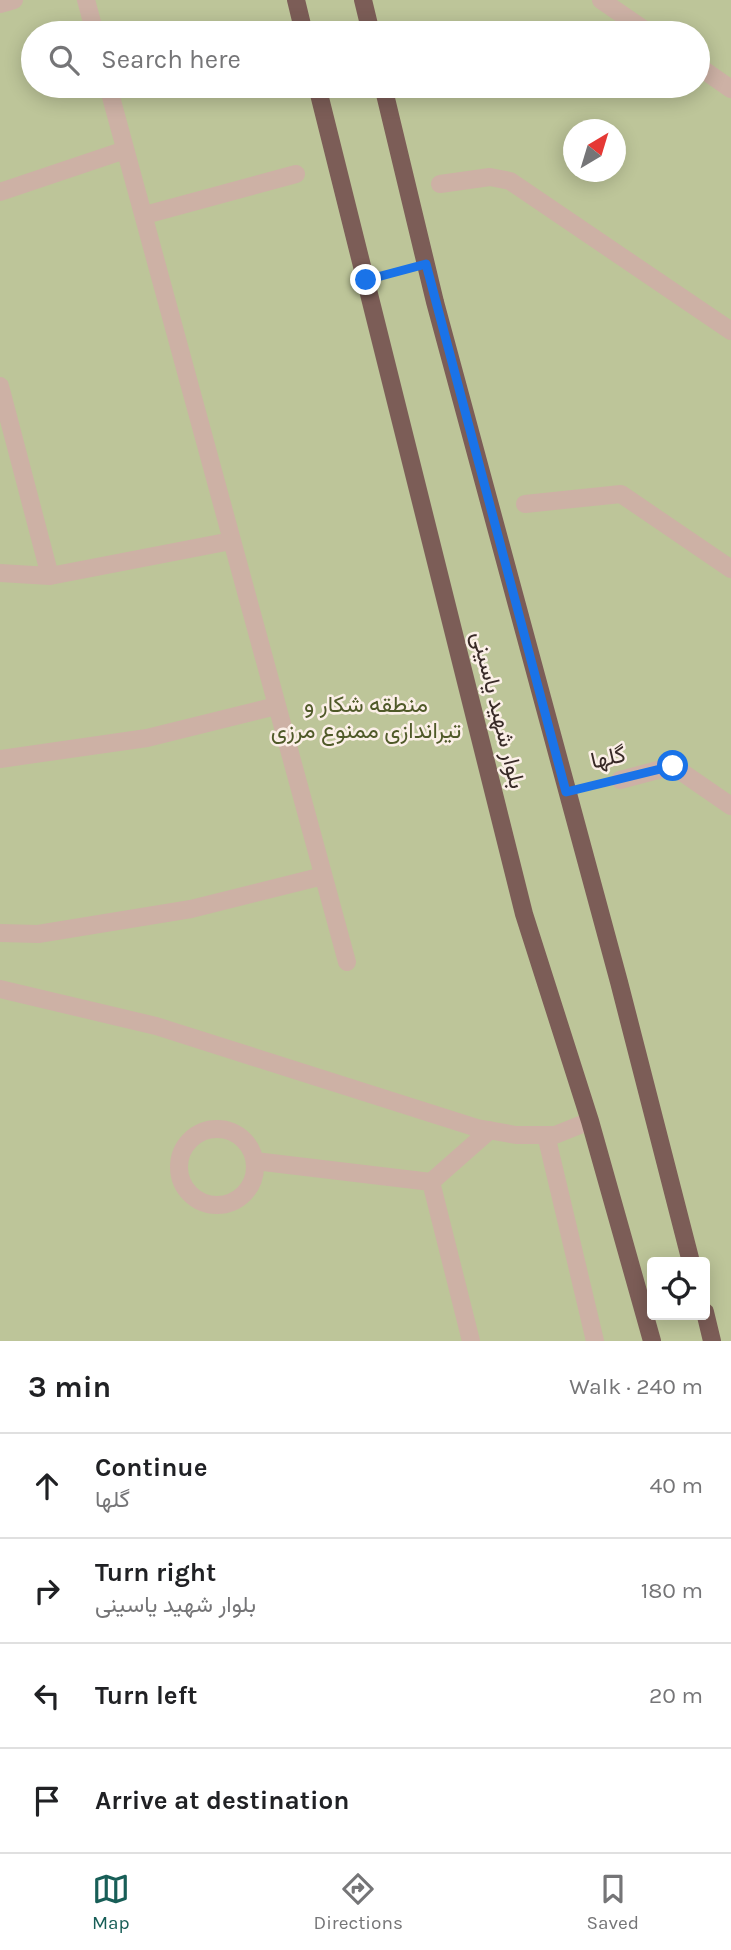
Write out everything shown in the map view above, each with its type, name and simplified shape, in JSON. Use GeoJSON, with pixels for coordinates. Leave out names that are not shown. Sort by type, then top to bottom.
{"type":"FeatureCollection","features":[{"type":"Feature","properties":{"kind":"main road"},"geometry":{"type":"LineString","coordinates":[[296,0],[301,21]]}},
{"type":"Feature","properties":{"kind":"main road"},"geometry":{"type":"LineString","coordinates":[[363,0],[368,21]]}},
{"type":"Feature","properties":{"kind":"main road","name":"بلوار شهید یاسینی"},"geometry":{"type":"LineString","coordinates":[[320,98],[524,914],[590,1121],[652,1341]]}},
{"type":"Feature","properties":{"kind":"main road","name":"بلوار شهید یاسینی"},"geometry":{"type":"LineString","coordinates":[[386,98],[426,264],[619,982],[690,1257]]}},
{"type":"Feature","properties":{"kind":"main road"},"geometry":{"type":"LineString","coordinates":[[707,1320],[712,1341]]}},
{"type":"Feature","properties":{"kind":"street"},"geometry":{"type":"LineString","coordinates":[[0,4],[15,0]]}},
{"type":"Feature","properties":{"kind":"street"},"geometry":{"type":"LineString","coordinates":[[86,0],[91,21]]}},
{"type":"Feature","properties":{"kind":"street"},"geometry":{"type":"LineString","coordinates":[[601,0],[632,21]]}},
{"type":"Feature","properties":{"kind":"street"},"geometry":{"type":"LineString","coordinates":[[710,74],[731,89]]}},
{"type":"Feature","properties":{"kind":"street"},"geometry":{"type":"LineString","coordinates":[[111,98],[347,962]]}},
{"type":"Feature","properties":{"kind":"street"},"geometry":{"type":"LineString","coordinates":[[0,192],[125,150]]}},
{"type":"Feature","properties":{"kind":"street"},"geometry":{"type":"LineString","coordinates":[[145,215],[296,174]]}},
{"type":"Feature","properties":{"kind":"street"},"geometry":{"type":"LineString","coordinates":[[440,184],[490,177],[510,181],[731,331]]}},
{"type":"Feature","properties":{"kind":"street"},"geometry":{"type":"LineString","coordinates":[[0,386],[50,576]]}},
{"type":"Feature","properties":{"kind":"street"},"geometry":{"type":"LineString","coordinates":[[525,505],[621,494],[731,569]]}},
{"type":"Feature","properties":{"kind":"street"},"geometry":{"type":"LineString","coordinates":[[0,573],[50,576],[231,541]]}},
{"type":"Feature","properties":{"kind":"street"},"geometry":{"type":"LineString","coordinates":[[0,759],[147,738],[276,706]]}},
{"type":"Feature","properties":{"kind":"street","name":"گلها"},"geometry":{"type":"LineString","coordinates":[[620,780],[673,766],[731,806]]}},
{"type":"Feature","properties":{"kind":"street"},"geometry":{"type":"LineString","coordinates":[[0,933],[38,934],[191,909],[323,876]]}},
{"type":"Feature","properties":{"kind":"street"},"geometry":{"type":"LineString","coordinates":[[0,989],[156,1026],[477,1128],[516,1135],[555,1135],[590,1121]]}},
{"type":"Feature","properties":{"kind":"street"},"geometry":{"type":"LineString","coordinates":[[212,1129],[235,1134],[244,1140],[255,1161],[252,1183],[237,1200],[227,1205],[216,1206],[195,1199],[187,1191],[179,1170],[184,1148],[191,1139],[212,1129]]}},
{"type":"Feature","properties":{"kind":"street"},"geometry":{"type":"LineString","coordinates":[[255,1161],[431,1182],[490,1130]]}},
{"type":"Feature","properties":{"kind":"street"},"geometry":{"type":"LineString","coordinates":[[546,1135],[595,1341]]}},
{"type":"Feature","properties":{"kind":"street"},"geometry":{"type":"LineString","coordinates":[[431,1182],[471,1341]]}},
{"type":"Feature","properties":{"kind":"path"},"geometry":{"type":"LineString","coordinates":[[366,280],[426,264]]}},
{"type":"Feature","properties":{"kind":"path","name":"گلها"},"geometry":{"type":"LineString","coordinates":[[566,792],[620,780]]}},
{"type":"Feature","properties":{"kind":"green space","name":"منطقه شکار و تیراندازی ممنوع مرزی"},"geometry":{"type":"Polygon","coordinates":[[[0,0],[731,0],[731,1341],[0,1341],[0,0]]]}},
{"type":"Feature","properties":{"kind":"route"},"geometry":{"type":"LineString","coordinates":[[366,280],[426,264],[566,792],[673,766]]}}]}
